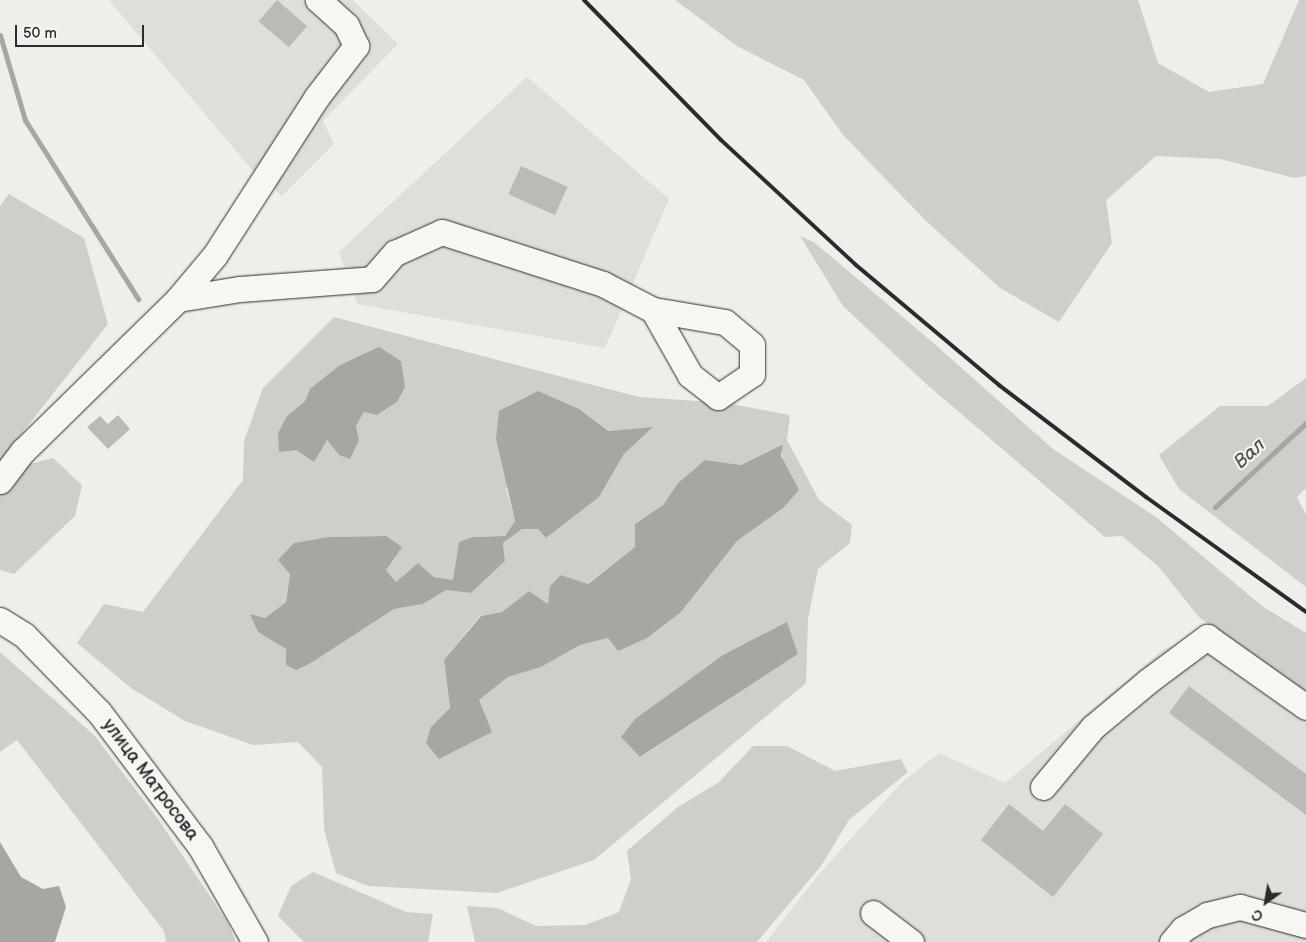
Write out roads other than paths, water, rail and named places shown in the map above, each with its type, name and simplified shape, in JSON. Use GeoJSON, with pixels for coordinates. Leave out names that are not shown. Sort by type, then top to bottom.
{"type":"FeatureCollection","features":[{"type":"Feature","properties":{"kind":"street"},"geometry":{"type":"LineString","coordinates":[[0,481],[23,452],[178,299],[215,255],[316,98],[356,46],[346,25],[318,0]]}},
{"type":"Feature","properties":{"kind":"street"},"geometry":{"type":"LineString","coordinates":[[178,299],[240,289],[372,278],[395,253],[442,232],[603,284],[652,310]]}},
{"type":"Feature","properties":{"kind":"street","name":"улица Матросова"},"geometry":{"type":"LineString","coordinates":[[0,620],[24,635],[99,712],[200,846],[255,942]]}},
{"type":"Feature","properties":{"kind":"street"},"geometry":{"type":"LineString","coordinates":[[1043,787],[1093,727],[1148,681],[1207,637],[1306,707]]}},
{"type":"Feature","properties":{"kind":"street"},"geometry":{"type":"LineString","coordinates":[[1172,942],[1183,929],[1207,915],[1240,907],[1306,924]]}},
{"type":"Feature","properties":{"kind":"street"},"geometry":{"type":"LineString","coordinates":[[873,913],[911,942]]}},
{"type":"Feature","properties":{"kind":"street"},"geometry":{"type":"LineString","coordinates":[[1198,942],[1207,915]]}},
{"type":"Feature","properties":{"kind":"waterway"},"geometry":{"type":"LineString","coordinates":[[0,35],[25,120],[138,299]]}},
{"type":"Feature","properties":{"kind":"waterway","name":"Вал"},"geometry":{"type":"LineString","coordinates":[[1215,507],[1306,423]]}},
{"type":"Feature","properties":{"kind":"railway"},"geometry":{"type":"LineString","coordinates":[[584,0],[721,140],[856,265],[999,385],[1146,497],[1306,612]]}}]}
